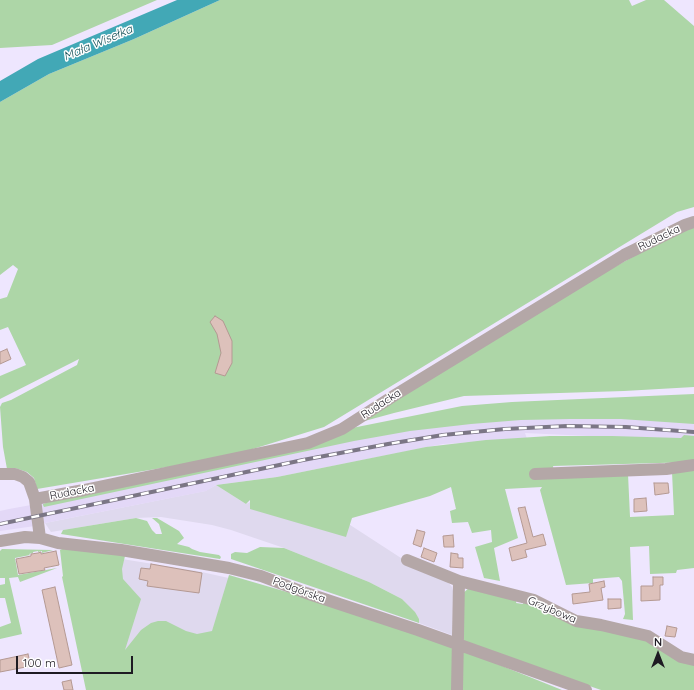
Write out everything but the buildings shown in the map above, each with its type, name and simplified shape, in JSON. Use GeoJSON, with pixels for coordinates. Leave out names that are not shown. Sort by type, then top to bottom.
{"type":"FeatureCollection","features":[{"type":"Feature","properties":{"kind":"street","name":"Rudacka"},"geometry":{"type":"LineString","coordinates":[[35,499],[308,443],[342,429],[394,395],[624,255],[694,222]]}},
{"type":"Feature","properties":{"kind":"street"},"geometry":{"type":"LineString","coordinates":[[535,474],[666,469],[694,465]]}},
{"type":"Feature","properties":{"kind":"street"},"geometry":{"type":"LineString","coordinates":[[0,474],[15,474],[23,476],[29,482],[35,499],[40,538]]}},
{"type":"Feature","properties":{"kind":"street","name":"Podgórska"},"geometry":{"type":"LineString","coordinates":[[0,541],[25,537],[40,538],[58,543],[120,550],[229,568],[255,574],[586,690]]}},
{"type":"Feature","properties":{"kind":"street","name":"Grzybowa"},"geometry":{"type":"LineString","coordinates":[[407,560],[459,580],[534,600],[576,621],[648,636],[681,657],[694,660]]}},
{"type":"Feature","properties":{"kind":"street"},"geometry":{"type":"LineString","coordinates":[[457,690],[459,580]]}},
{"type":"Feature","properties":{"kind":"shaded area"},"geometry":{"type":"Polygon","coordinates":[[[527,417],[694,419],[694,441],[525,433],[527,439],[443,444],[277,477],[216,485],[206,491],[35,526],[0,531],[0,511],[9,509],[97,493],[427,424],[527,417]]]}},
{"type":"Feature","properties":{"kind":"shaded area"},"geometry":{"type":"Polygon","coordinates":[[[216,485],[246,504],[261,497],[344,521],[401,558],[448,582],[453,591],[452,635],[419,623],[419,619],[402,599],[369,582],[284,548],[231,530],[212,525],[161,517],[136,518],[51,532],[45,523],[205,491],[216,485]]]}},
{"type":"Feature","properties":{"kind":"shaded area"},"geometry":{"type":"Polygon","coordinates":[[[122,559],[197,571],[233,579],[221,651],[118,658],[122,559]]]}},
{"type":"Feature","properties":{"kind":"green space"},"geometry":{"type":"Polygon","coordinates":[[[0,0],[157,0],[52,45],[0,48],[0,0]]]}},
{"type":"Feature","properties":{"kind":"green space"},"geometry":{"type":"Polygon","coordinates":[[[220,0],[629,0],[632,6],[646,0],[664,0],[694,26],[694,207],[677,212],[324,427],[227,457],[37,489],[34,478],[27,472],[15,468],[7,469],[3,447],[0,407],[2,403],[11,400],[77,365],[79,359],[0,399],[0,376],[26,365],[8,327],[0,330],[0,299],[7,297],[18,269],[13,265],[0,275],[0,102],[49,74],[134,39],[220,0]]]}},
{"type":"Feature","properties":{"kind":"green space"},"geometry":{"type":"Polygon","coordinates":[[[694,226],[694,387],[624,391],[464,396],[361,422],[609,270],[676,233],[694,226]]]}},
{"type":"Feature","properties":{"kind":"green space"},"geometry":{"type":"Polygon","coordinates":[[[694,394],[694,424],[621,419],[521,420],[410,431],[354,441],[44,507],[43,505],[55,500],[352,428],[462,406],[512,402],[694,394]]]}},
{"type":"Feature","properties":{"kind":"green space"},"geometry":{"type":"Polygon","coordinates":[[[684,435],[694,436],[694,462],[553,466],[555,476],[628,474],[630,517],[674,515],[672,472],[694,470],[694,568],[677,570],[676,573],[650,574],[649,546],[630,547],[633,620],[623,619],[625,614],[622,581],[619,577],[593,579],[593,583],[566,585],[540,490],[542,487],[505,489],[518,538],[494,548],[500,581],[484,578],[475,547],[492,542],[491,530],[472,533],[468,522],[452,523],[450,511],[456,509],[451,487],[430,496],[352,518],[346,537],[250,509],[250,500],[246,504],[216,485],[277,477],[426,447],[486,440],[550,436],[681,438],[684,435]]]}},
{"type":"Feature","properties":{"kind":"green space"},"geometry":{"type":"Polygon","coordinates":[[[136,518],[147,521],[156,534],[162,534],[159,524],[152,518],[157,518],[179,531],[184,538],[177,544],[200,552],[219,555],[221,557],[220,559],[61,534],[63,530],[136,518]]]}},
{"type":"Feature","properties":{"kind":"green space"},"geometry":{"type":"Polygon","coordinates":[[[68,546],[125,556],[122,569],[123,579],[141,599],[125,650],[141,630],[151,623],[158,621],[166,621],[186,631],[197,634],[212,631],[229,575],[304,597],[445,643],[562,690],[86,690],[62,577],[60,550],[68,546]]]}},
{"type":"Feature","properties":{"kind":"green space"},"geometry":{"type":"Polygon","coordinates":[[[260,547],[284,548],[369,582],[402,599],[415,612],[419,619],[419,623],[231,559],[231,554],[235,552],[247,553],[260,547]]]}},
{"type":"Feature","properties":{"kind":"green space"},"geometry":{"type":"Polygon","coordinates":[[[2,549],[53,550],[42,553],[42,551],[33,552],[29,554],[30,555],[15,558],[18,575],[57,568],[20,582],[18,577],[9,578],[22,634],[0,639],[0,627],[11,623],[5,598],[0,598],[0,585],[5,584],[5,578],[0,578],[0,551],[2,549]]]}},
{"type":"Feature","properties":{"kind":"green space"},"geometry":{"type":"Polygon","coordinates":[[[469,588],[517,599],[516,603],[523,604],[524,600],[644,638],[694,665],[694,690],[601,690],[465,643],[461,635],[462,594],[469,588]]]}},
{"type":"Feature","properties":{"kind":"water","name":"Mała Wisełka"},"geometry":{"type":"Polygon","coordinates":[[[177,0],[220,0],[134,39],[49,74],[0,102],[0,81],[38,59],[177,0]]]}},
{"type":"Feature","properties":{"kind":"railway"},"geometry":{"type":"LineString","coordinates":[[0,524],[303,460],[443,435],[505,429],[567,426],[626,427],[694,432]]}}]}
